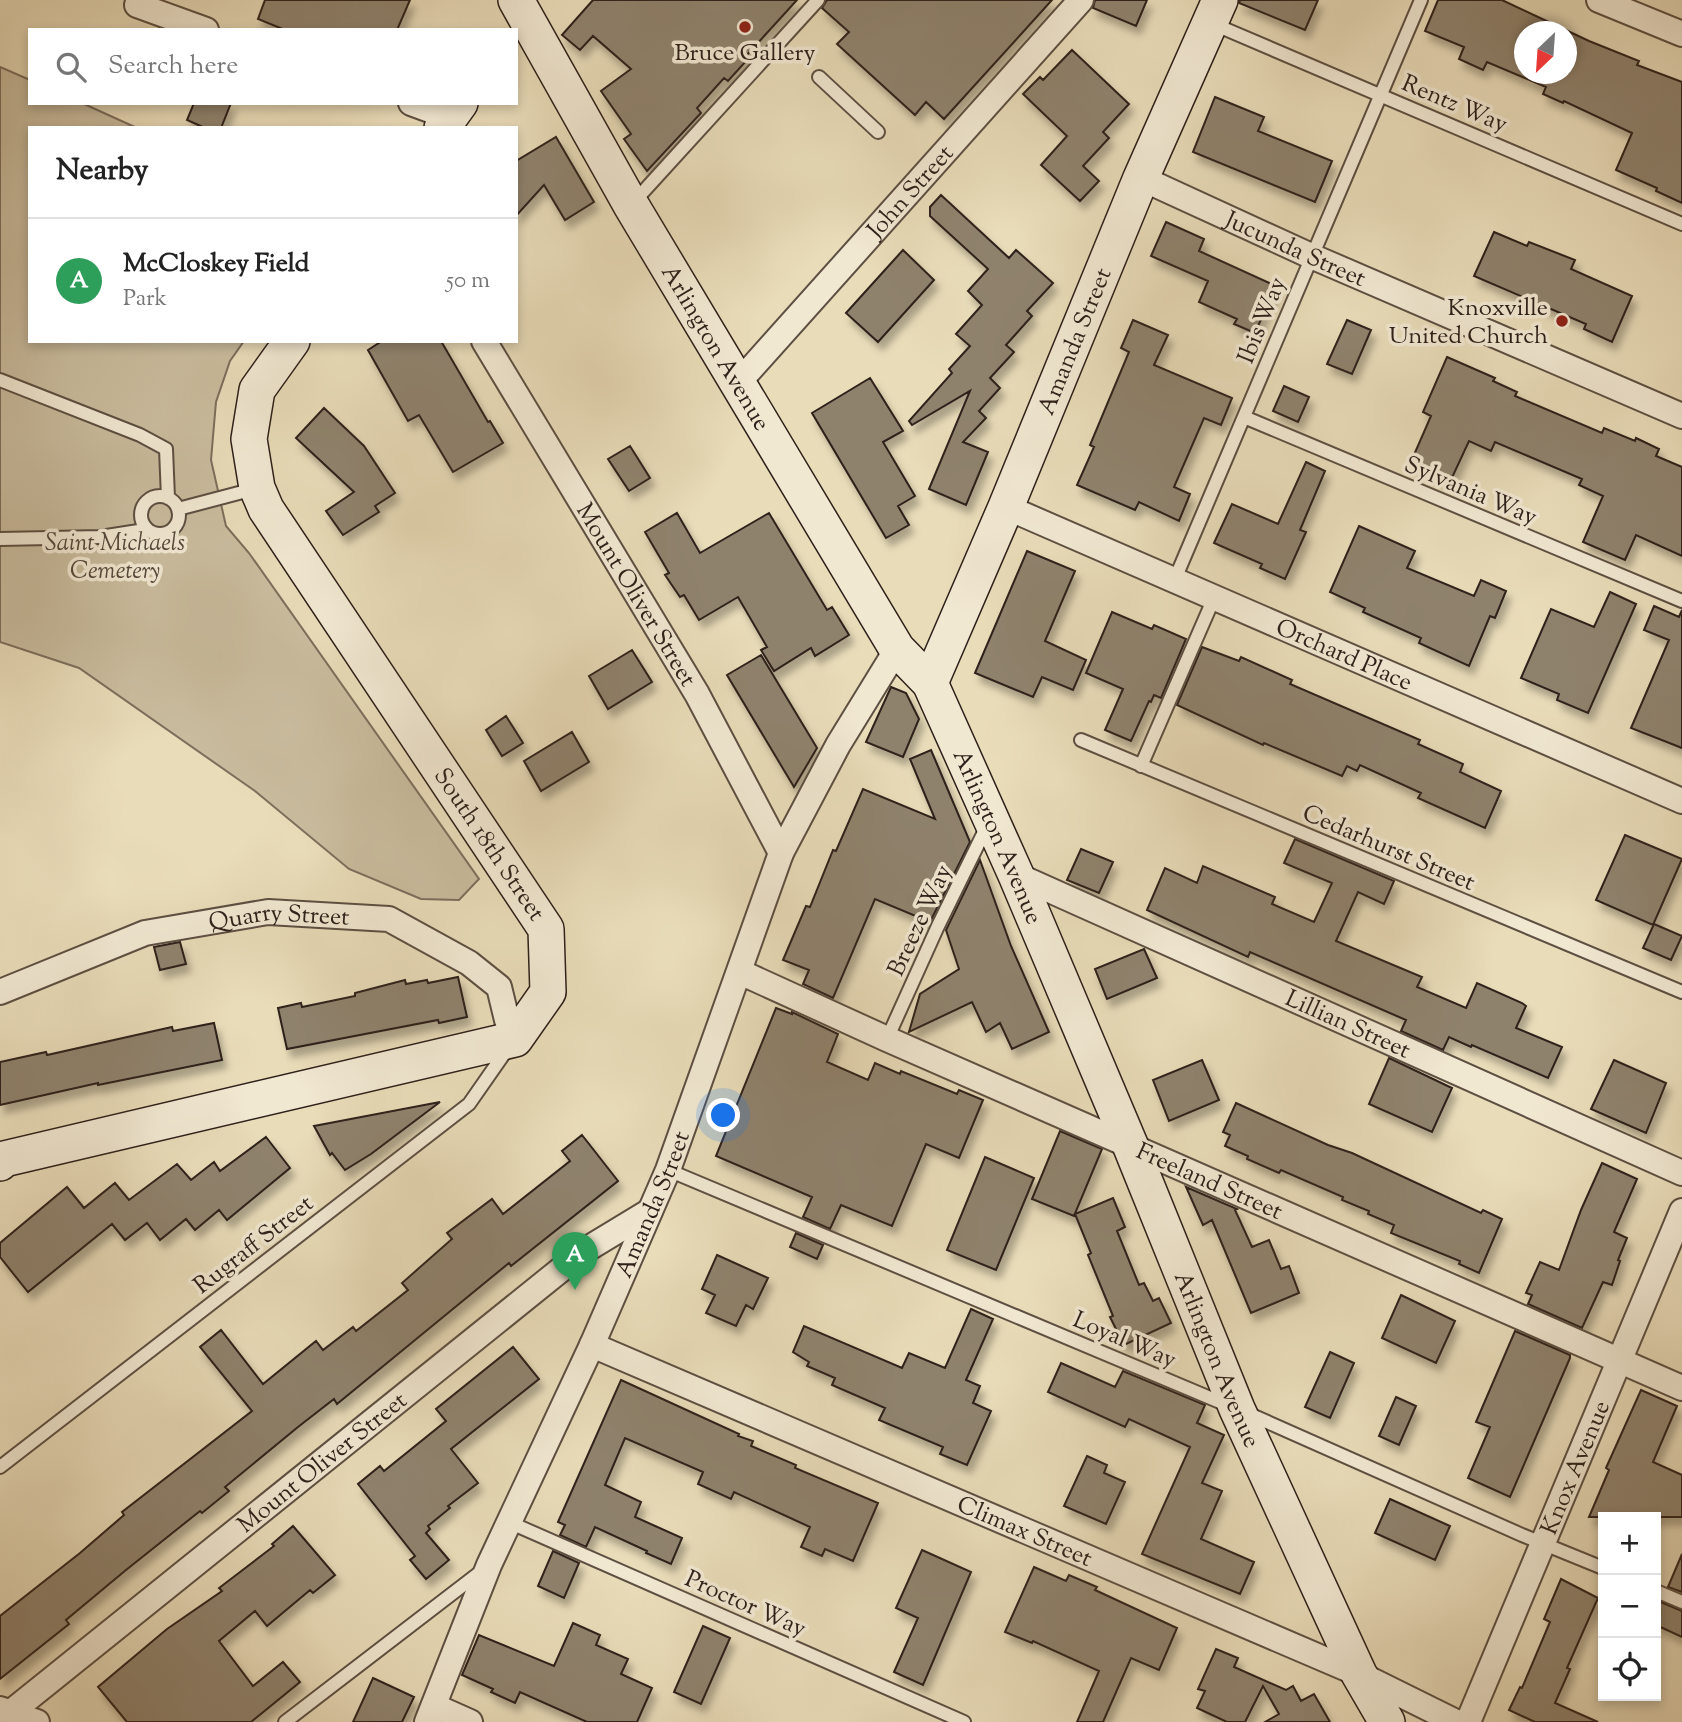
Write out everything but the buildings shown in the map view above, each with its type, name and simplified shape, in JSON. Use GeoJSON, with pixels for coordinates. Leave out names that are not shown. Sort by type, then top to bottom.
{"type":"FeatureCollection","features":[{"type":"Feature","properties":{"kind":"main road","name":"Amanda Street"},"geometry":{"type":"LineString","coordinates":[[930,683],[1006,507],[1141,178],[1215,11]]}},
{"type":"Feature","properties":{"kind":"main road","name":"Arlington Avenue"},"geometry":{"type":"LineString","coordinates":[[525,13],[631,205],[897,649],[930,683],[1016,875],[1131,1147],[1237,1409],[1359,1674],[1387,1722]]}},
{"type":"Feature","properties":{"kind":"main road","name":"South 18th Street"},"geometry":{"type":"LineString","coordinates":[[291,343],[257,390],[249,439],[257,488],[266,509],[547,929],[548,992],[515,1039]]}},
{"type":"Feature","properties":{"kind":"main road"},"geometry":{"type":"LineString","coordinates":[[0,1163],[4,1159],[515,1039]]}},
{"type":"Feature","properties":{"kind":"street","name":"John Street"},"geometry":{"type":"LineString","coordinates":[[738,382],[1081,0]]}},
{"type":"Feature","properties":{"kind":"street"},"geometry":{"type":"LineString","coordinates":[[1599,0],[1682,34]]}},
{"type":"Feature","properties":{"kind":"street"},"geometry":{"type":"LineString","coordinates":[[137,5],[200,28]]}},
{"type":"Feature","properties":{"kind":"street"},"geometry":{"type":"LineString","coordinates":[[417,105],[451,116]]}},
{"type":"Feature","properties":{"kind":"street","name":"Jucunda Street"},"geometry":{"type":"LineString","coordinates":[[1141,178],[1311,256],[1682,416]]}},
{"type":"Feature","properties":{"kind":"street","name":"Mount Oliver Street"},"geometry":{"type":"LineString","coordinates":[[485,343],[697,694],[781,853]]}},
{"type":"Feature","properties":{"kind":"street","name":"Orchard Place"},"geometry":{"type":"LineString","coordinates":[[1006,507],[1682,801]]}},
{"type":"Feature","properties":{"kind":"street","name":"Amanda Street"},"geometry":{"type":"LineString","coordinates":[[430,1714],[489,1565],[511,1523],[592,1345],[668,1170],[781,853],[838,745],[897,649]]}},
{"type":"Feature","properties":{"kind":"street","name":"Lillian Street"},"geometry":{"type":"LineString","coordinates":[[1016,875],[1682,1174]]}},
{"type":"Feature","properties":{"kind":"street","name":"Quarry Street"},"geometry":{"type":"LineString","coordinates":[[0,992],[145,933],[268,912],[389,919],[469,963],[499,987],[515,1039]]}},
{"type":"Feature","properties":{"kind":"street","name":"Freeland Street"},"geometry":{"type":"LineString","coordinates":[[740,972],[1131,1147],[1682,1388]]}},
{"type":"Feature","properties":{"kind":"street","name":"Mount Oliver Street"},"geometry":{"type":"LineString","coordinates":[[4,1714],[584,1251],[650,1211]]}},
{"type":"Feature","properties":{"kind":"street","name":"Knox Avenue"},"geometry":{"type":"LineString","coordinates":[[1468,1722],[1682,1211]]}},
{"type":"Feature","properties":{"kind":"street","name":"Climax Street"},"geometry":{"type":"LineString","coordinates":[[592,1345],[1359,1674],[1456,1722]]}},
{"type":"Feature","properties":{"kind":"street"},"geometry":{"type":"LineString","coordinates":[[4,1714],[37,1722]]}},
{"type":"Feature","properties":{"kind":"street"},"geometry":{"type":"LineString","coordinates":[[430,1714],[470,1722]]}},
{"type":"Feature","properties":{"kind":"lane"},"geometry":{"type":"LineString","coordinates":[[631,205],[818,0]]}},
{"type":"Feature","properties":{"kind":"lane","name":"Ibis Way"},"geometry":{"type":"LineString","coordinates":[[1175,579],[1420,0]]}},
{"type":"Feature","properties":{"kind":"lane","name":"Rentz Way"},"geometry":{"type":"LineString","coordinates":[[1215,11],[1382,94],[1682,224]]}},
{"type":"Feature","properties":{"kind":"lane"},"geometry":{"type":"LineString","coordinates":[[819,77],[878,132]]}},
{"type":"Feature","properties":{"kind":"lane"},"geometry":{"type":"LineString","coordinates":[[0,380],[140,435],[166,449],[168,498]]}},
{"type":"Feature","properties":{"kind":"lane","name":"Sylvania Way"},"geometry":{"type":"LineString","coordinates":[[1244,417],[1682,601]]}},
{"type":"Feature","properties":{"kind":"lane"},"geometry":{"type":"LineString","coordinates":[[178,509],[257,488]]}},
{"type":"Feature","properties":{"kind":"lane"},"geometry":{"type":"LineString","coordinates":[[0,538],[100,537],[145,530],[164,535],[174,530],[179,520],[178,509],[168,498],[157,496],[147,500],[141,508],[140,517],[145,530]]}},
{"type":"Feature","properties":{"kind":"lane"},"geometry":{"type":"LineString","coordinates":[[1141,766],[1214,598]]}},
{"type":"Feature","properties":{"kind":"lane","name":"Cedarhurst Street"},"geometry":{"type":"LineString","coordinates":[[1081,740],[1682,992]]}},
{"type":"Feature","properties":{"kind":"lane","name":"Breeze Way"},"geometry":{"type":"LineString","coordinates":[[887,1039],[990,819]]}},
{"type":"Feature","properties":{"kind":"lane","name":"Rugraff Street"},"geometry":{"type":"LineString","coordinates":[[0,1467],[469,1104],[515,1039]]}},
{"type":"Feature","properties":{"kind":"lane","name":"Loyal Way"},"geometry":{"type":"LineString","coordinates":[[668,1170],[1237,1409],[1598,1566]]}},
{"type":"Feature","properties":{"kind":"lane","name":"Proctor Way"},"geometry":{"type":"LineString","coordinates":[[511,1523],[964,1722]]}},
{"type":"Feature","properties":{"kind":"lane"},"geometry":{"type":"LineString","coordinates":[[285,1722],[489,1565]]}},
{"type":"Feature","properties":{"kind":"lane"},"geometry":{"type":"LineString","coordinates":[[1661,1593],[1682,1602]]}},
{"type":"Feature","properties":{"kind":"green space","name":"Saint Michaels Cemetery"},"geometry":{"type":"Polygon","coordinates":[[[0,67],[28,79],[28,105],[86,105],[133,126],[28,126],[28,343],[243,343],[230,361],[216,402],[211,460],[226,526],[249,553],[479,879],[459,900],[421,899],[349,869],[255,791],[79,668],[0,642],[0,67]]]}},
{"type":"Feature","properties":{"kind":"place","name":"Bruce Gallery"},"geometry":{"type":"Point","coordinates":[745,27]}},
{"type":"Feature","properties":{"kind":"place","name":"Knoxville United Church"},"geometry":{"type":"Point","coordinates":[1562,321]}},
{"type":"Feature","properties":{"kind":"place","name":"McCloskey Field"},"geometry":{"type":"Point","coordinates":[575,1290]}}]}
